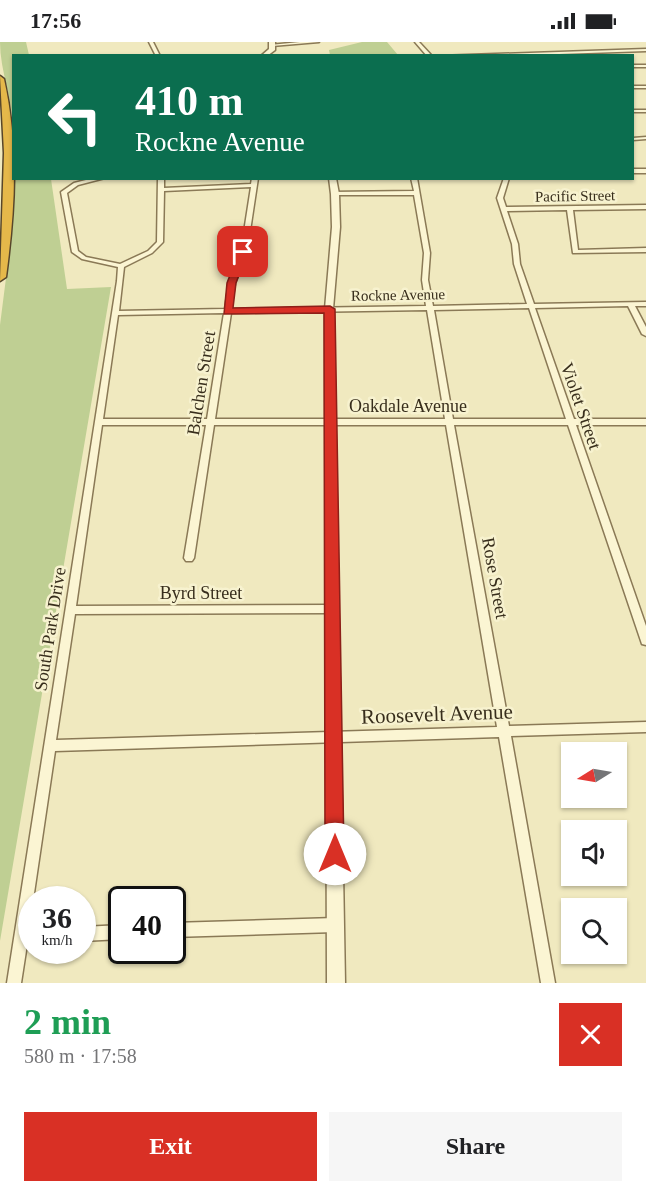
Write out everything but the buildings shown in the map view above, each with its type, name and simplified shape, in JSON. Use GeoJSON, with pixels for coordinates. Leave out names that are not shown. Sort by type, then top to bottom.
{"type":"FeatureCollection","features":[{"type":"Feature","properties":{"kind":"highway"},"geometry":{"type":"LineString","coordinates":[[0,78],[7,115],[9,177],[0,277]]}},
{"type":"Feature","properties":{"kind":"street"},"geometry":{"type":"LineString","coordinates":[[272,44],[317,42]]}},
{"type":"Feature","properties":{"kind":"street"},"geometry":{"type":"LineString","coordinates":[[417,42],[428,54]]}},
{"type":"Feature","properties":{"kind":"street"},"geometry":{"type":"LineString","coordinates":[[615,42],[624,50]]}},
{"type":"Feature","properties":{"kind":"street"},"geometry":{"type":"LineString","coordinates":[[501,54],[646,51]]}},
{"type":"Feature","properties":{"kind":"street"},"geometry":{"type":"LineString","coordinates":[[92,180],[76,183],[64,192],[70,239],[77,255],[121,266],[150,252],[160,242],[161,180]]}},
{"type":"Feature","properties":{"kind":"street"},"geometry":{"type":"LineString","coordinates":[[332,180],[335,257],[330,277],[330,309],[336,983]]}},
{"type":"Feature","properties":{"kind":"street","name":"Rose Street"},"geometry":{"type":"LineString","coordinates":[[414,180],[427,253],[425,280],[548,983]]}},
{"type":"Feature","properties":{"kind":"street","name":"Violet Street"},"geometry":{"type":"LineString","coordinates":[[506,180],[500,198],[516,244],[517,264],[646,641]]}},
{"type":"Feature","properties":{"kind":"street"},"geometry":{"type":"LineString","coordinates":[[161,190],[254,182]]}},
{"type":"Feature","properties":{"kind":"street","name":"Balchen Street"},"geometry":{"type":"LineString","coordinates":[[189,558],[232,283],[243,252],[254,182]]}},
{"type":"Feature","properties":{"kind":"street"},"geometry":{"type":"LineString","coordinates":[[334,193],[416,193]]}},
{"type":"Feature","properties":{"kind":"street","name":"Pacific Street"},"geometry":{"type":"LineString","coordinates":[[504,209],[646,207]]}},
{"type":"Feature","properties":{"kind":"street"},"geometry":{"type":"LineString","coordinates":[[570,208],[575,252],[646,250]]}},
{"type":"Feature","properties":{"kind":"street","name":"South Park Drive"},"geometry":{"type":"LineString","coordinates":[[32,886],[49,746],[121,266]]}},
{"type":"Feature","properties":{"kind":"street"},"geometry":{"type":"LineString","coordinates":[[630,304],[646,334]]}},
{"type":"Feature","properties":{"kind":"street","name":"Rockne Avenue"},"geometry":{"type":"LineString","coordinates":[[115,313],[646,304]]}},
{"type":"Feature","properties":{"kind":"street","name":"Oakdale Avenue"},"geometry":{"type":"LineString","coordinates":[[99,422],[646,422]]}},
{"type":"Feature","properties":{"kind":"street","name":"Byrd Street"},"geometry":{"type":"LineString","coordinates":[[70,610],[332,609]]}},
{"type":"Feature","properties":{"kind":"street","name":"Roosevelt Avenue"},"geometry":{"type":"LineString","coordinates":[[49,746],[646,727]]}},
{"type":"Feature","properties":{"kind":"street"},"geometry":{"type":"LineString","coordinates":[[186,930],[335,925]]}},
{"type":"Feature","properties":{"kind":"street","name":"South Park Drive"},"geometry":{"type":"LineString","coordinates":[[14,983],[19,964]]}},
{"type":"Feature","properties":{"kind":"green space"},"geometry":{"type":"Polygon","coordinates":[[[0,42],[26,42],[29,54],[12,54],[12,118],[2,64],[0,42]]]}},
{"type":"Feature","properties":{"kind":"green space"},"geometry":{"type":"Polygon","coordinates":[[[362,42],[387,42],[397,54],[330,54],[329,50],[362,42]]]}},
{"type":"Feature","properties":{"kind":"green space"},"geometry":{"type":"Polygon","coordinates":[[[14,180],[51,180],[67,289],[111,287],[0,941],[0,325],[12,231],[14,180]]]}},
{"type":"Feature","properties":{"kind":"route"},"geometry":{"type":"LineString","coordinates":[[243,252],[232,283],[228,311],[330,309],[335,854]]}}]}
